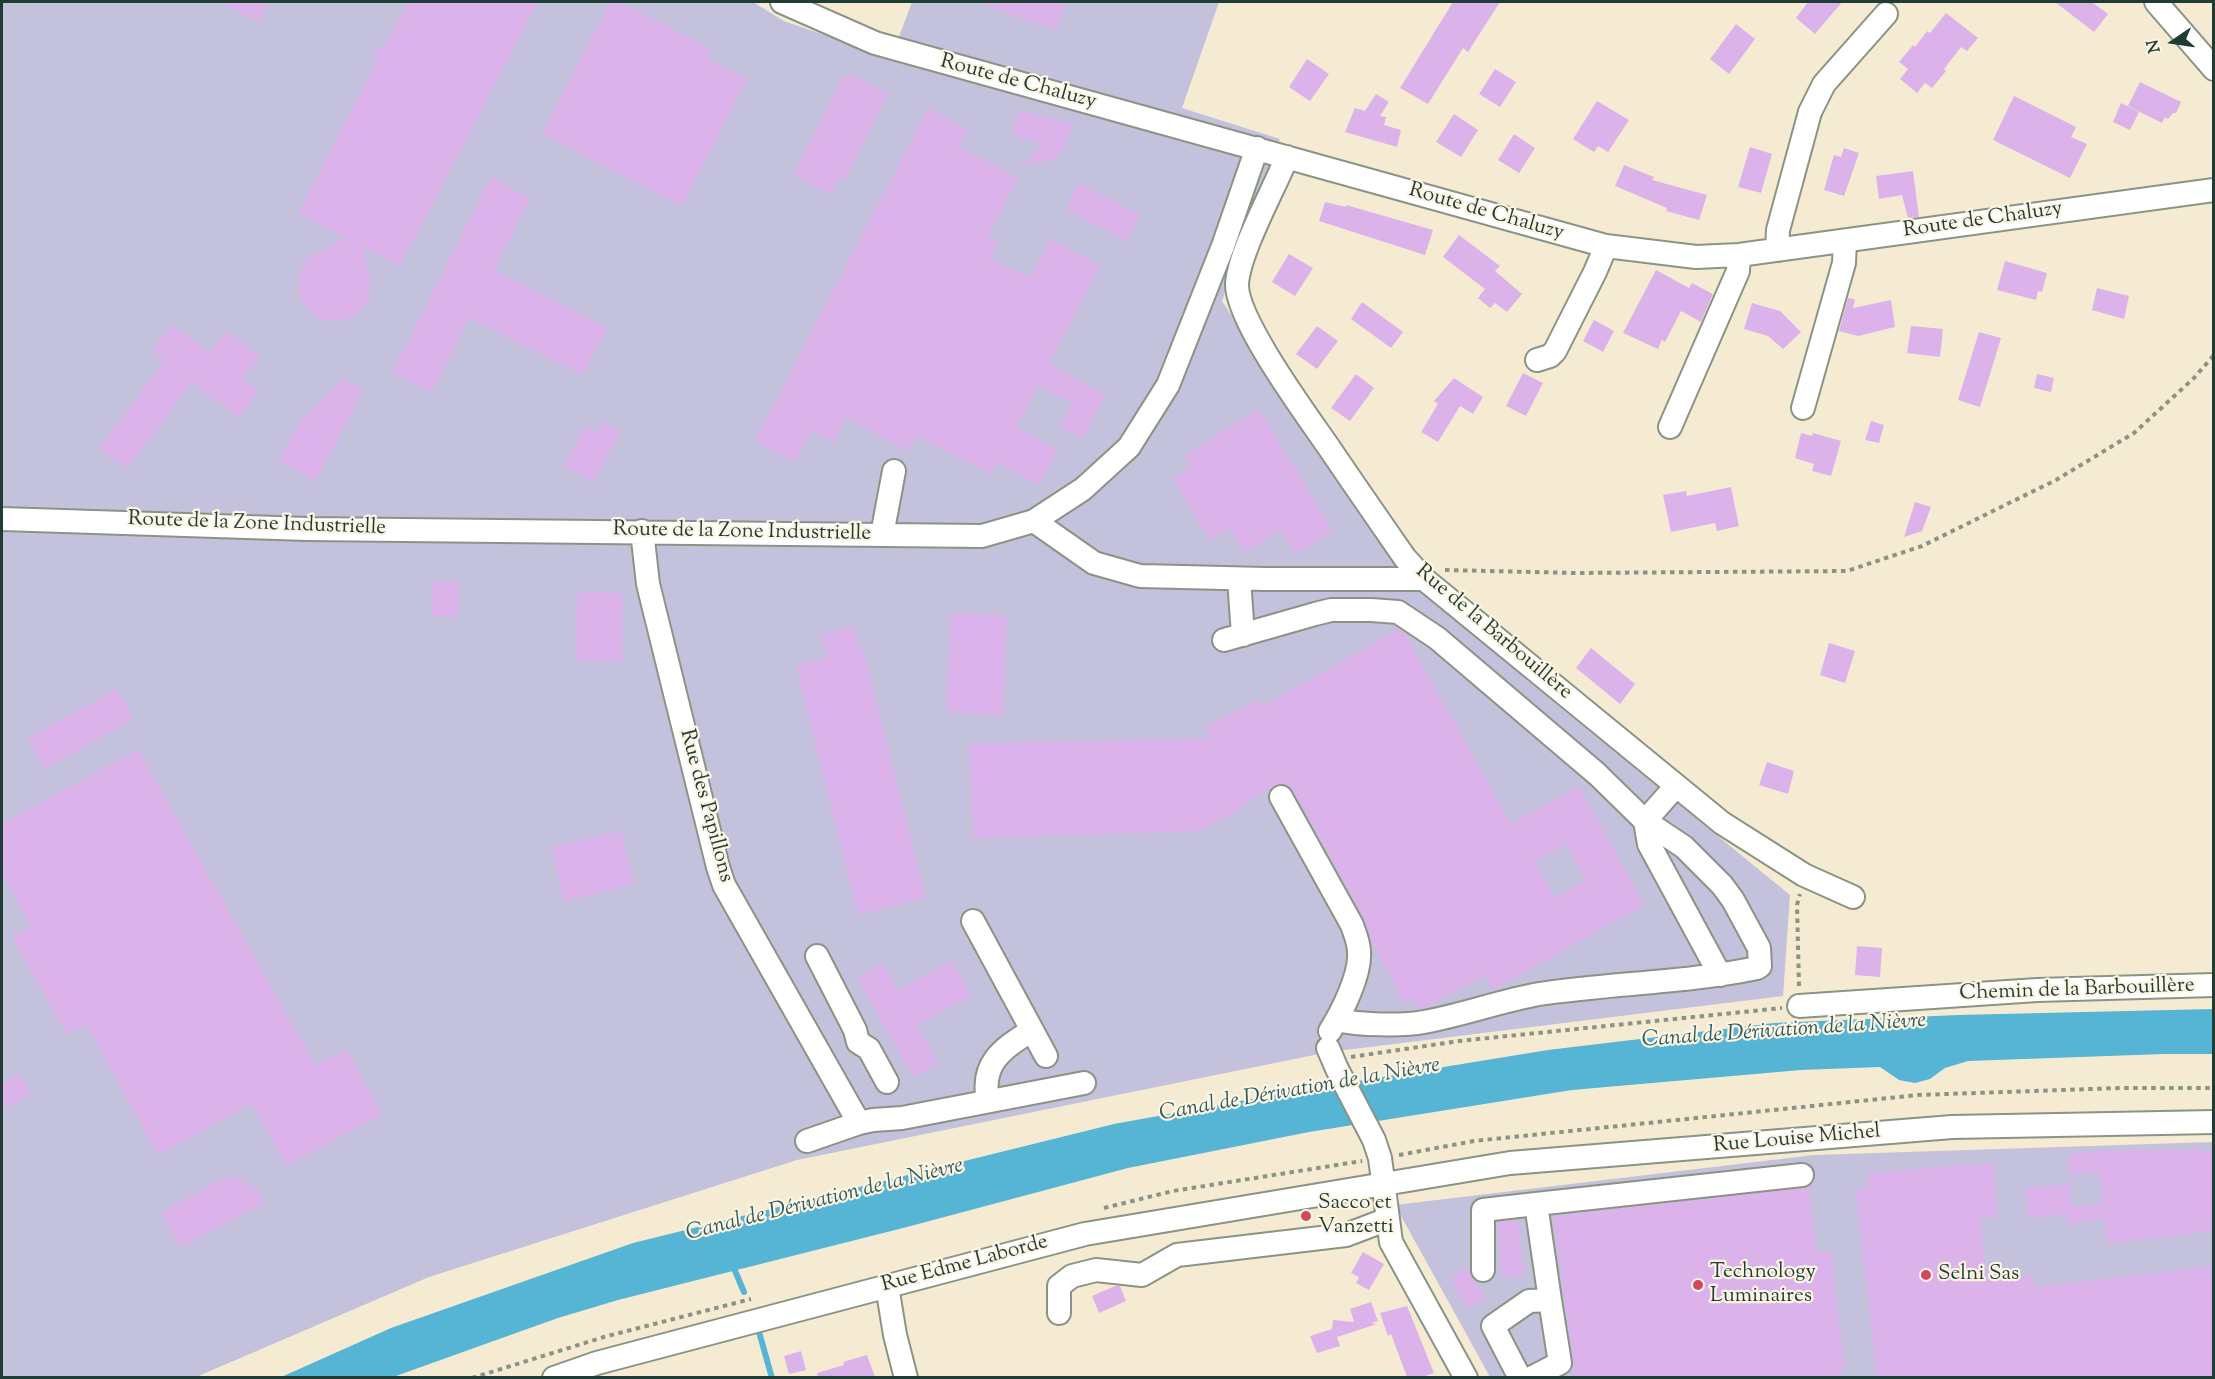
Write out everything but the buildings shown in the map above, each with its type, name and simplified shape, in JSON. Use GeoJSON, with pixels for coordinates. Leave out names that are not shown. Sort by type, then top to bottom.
{"type":"FeatureCollection","features":[{"type":"Feature","properties":{"kind":"street","name":"Route de Chaluzy"},"geometry":{"type":"LineString","coordinates":[[782,2],[875,43],[1606,246],[1696,256],[1739,255],[2214,190]]}},
{"type":"Feature","properties":{"kind":"street"},"geometry":{"type":"LineString","coordinates":[[2156,2],[2214,69]]}},
{"type":"Feature","properties":{"kind":"street"},"geometry":{"type":"LineString","coordinates":[[1777,250],[1778,230],[1816,96],[1886,14]]}},
{"type":"Feature","properties":{"kind":"street","name":"Route de la Zone Industrielle"},"geometry":{"type":"LineString","coordinates":[[2,519],[306,529],[982,536],[1034,521],[1083,489],[1129,447],[1168,385],[1223,246],[1257,148]]}},
{"type":"Feature","properties":{"kind":"street","name":"Rue de la Barbouillère"},"geometry":{"type":"LineString","coordinates":[[1287,157],[1240,269],[1237,284],[1244,313],[1290,391],[1405,558],[1419,574],[1722,823],[1804,874],[1853,897]]}},
{"type":"Feature","properties":{"kind":"street"},"geometry":{"type":"LineString","coordinates":[[1803,408],[1844,263],[1845,241]]}},
{"type":"Feature","properties":{"kind":"street"},"geometry":{"type":"LineString","coordinates":[[1537,360],[1550,356],[1555,351],[1606,246]]}},
{"type":"Feature","properties":{"kind":"street"},"geometry":{"type":"LineString","coordinates":[[1670,427],[1738,271],[1739,255]]}},
{"type":"Feature","properties":{"kind":"street"},"geometry":{"type":"LineString","coordinates":[[882,535],[894,471]]}},
{"type":"Feature","properties":{"kind":"street"},"geometry":{"type":"LineString","coordinates":[[1034,521],[1094,563],[1140,576],[1239,579],[1419,574]]}},
{"type":"Feature","properties":{"kind":"street","name":"Rue des Papillons"},"geometry":{"type":"LineString","coordinates":[[642,531],[648,584],[718,867],[735,906],[859,1123]]}},
{"type":"Feature","properties":{"kind":"street"},"geometry":{"type":"LineString","coordinates":[[1239,579],[1233,637],[1331,610],[1388,610],[1398,612],[1437,638],[1597,774],[1645,822],[1684,847],[1722,885],[1733,900],[1759,948],[1761,958],[1760,966],[1757,968],[1720,975],[1540,994],[1424,1022],[1355,1024],[1332,1047]]}},
{"type":"Feature","properties":{"kind":"street"},"geometry":{"type":"LineString","coordinates":[[1645,822],[1676,786]]}},
{"type":"Feature","properties":{"kind":"street"},"geometry":{"type":"LineString","coordinates":[[1281,798],[1352,925],[1359,943],[1359,963],[1332,1047],[1380,1158],[1392,1242],[1466,1377]]}},
{"type":"Feature","properties":{"kind":"street"},"geometry":{"type":"LineString","coordinates":[[1645,822],[1652,851],[1720,975]]}},
{"type":"Feature","properties":{"kind":"street"},"geometry":{"type":"LineString","coordinates":[[973,921],[1046,1056]]}},
{"type":"Feature","properties":{"kind":"street"},"geometry":{"type":"LineString","coordinates":[[817,956],[855,1030],[858,1042],[869,1049],[888,1082]]}},
{"type":"Feature","properties":{"kind":"street","name":"Chemin de la Barbouillère"},"geometry":{"type":"LineString","coordinates":[[1799,1006],[2037,990],[2214,986]]}},
{"type":"Feature","properties":{"kind":"street"},"geometry":{"type":"LineString","coordinates":[[988,1101],[986,1083],[992,1061],[1032,1030]]}},
{"type":"Feature","properties":{"kind":"street"},"geometry":{"type":"LineString","coordinates":[[824,1060],[858,1042]]}},
{"type":"Feature","properties":{"kind":"street"},"geometry":{"type":"LineString","coordinates":[[807,1142],[873,1119],[902,1118],[1084,1083]]}},
{"type":"Feature","properties":{"kind":"street","name":"Rue Louise Michel"},"geometry":{"type":"LineString","coordinates":[[1384,1185],[1510,1163],[1940,1128],[2214,1122]]}},
{"type":"Feature","properties":{"kind":"street"},"geometry":{"type":"LineString","coordinates":[[1483,1270],[1483,1210],[1802,1175]]}},
{"type":"Feature","properties":{"kind":"street","name":"Rue Edme Laborde"},"geometry":{"type":"LineString","coordinates":[[554,1377],[597,1363],[1085,1234],[1384,1185]]}},
{"type":"Feature","properties":{"kind":"street"},"geometry":{"type":"LineString","coordinates":[[1532,1377],[1560,1363],[1536,1204]]}},
{"type":"Feature","properties":{"kind":"street"},"geometry":{"type":"LineString","coordinates":[[1059,1313],[1059,1286],[1072,1276],[1096,1270],[1142,1275],[1177,1255],[1346,1234],[1388,1219]]}},
{"type":"Feature","properties":{"kind":"street"},"geometry":{"type":"LineString","coordinates":[[887,1286],[895,1335],[906,1377]]}},
{"type":"Feature","properties":{"kind":"street"},"geometry":{"type":"LineString","coordinates":[[1520,1377],[1493,1326],[1529,1301],[1550,1300]]}},
{"type":"Feature","properties":{"kind":"path"},"geometry":{"type":"LineString","coordinates":[[1419,574],[1847,571],[1922,546],[2066,474],[2134,433],[2194,378],[2214,355]]}},
{"type":"Feature","properties":{"kind":"path"},"geometry":{"type":"LineString","coordinates":[[1332,1047],[1459,1041],[1799,1006],[1797,905],[1804,874]]}},
{"type":"Feature","properties":{"kind":"shaded area"},"geometry":{"type":"Polygon","coordinates":[[[2,2],[753,2],[784,21],[891,58],[912,2],[1219,2],[1182,108],[1280,139],[1222,301],[1382,545],[1528,681],[1790,895],[1783,996],[1329,1052],[797,1160],[429,1277],[196,1377],[2,1378],[2,2]]]}},
{"type":"Feature","properties":{"kind":"shaded area"},"geometry":{"type":"Polygon","coordinates":[[[2213,1142],[2213,1377],[1490,1377],[1395,1205],[1814,1155],[2213,1142]]]}},
{"type":"Feature","properties":{"kind":"water","name":"Canal de Dérivation de la Nièvre"},"geometry":{"type":"Polygon","coordinates":[[[2213,1009],[2213,1054],[1968,1061],[1945,1068],[1930,1079],[1915,1083],[1899,1080],[1880,1067],[1801,1070],[1572,1090],[1309,1132],[1128,1168],[618,1300],[558,1318],[393,1377],[279,1378],[391,1328],[633,1243],[1114,1124],[1290,1092],[1548,1050],[1774,1023],[1958,1015],[2213,1009]]]}},
{"type":"Feature","properties":{"kind":"waterway"},"geometry":{"type":"LineString","coordinates":[[733,1266],[744,1292]]}},
{"type":"Feature","properties":{"kind":"waterway"},"geometry":{"type":"LineString","coordinates":[[759,1332],[772,1378]]}},
{"type":"Feature","properties":{"kind":"place","name":"Sacco et Vanzetti"},"geometry":{"type":"Point","coordinates":[1306,1216]}},
{"type":"Feature","properties":{"kind":"place","name":"Selni Sas"},"geometry":{"type":"Point","coordinates":[1926,1275]}},
{"type":"Feature","properties":{"kind":"place","name":"Technology Luminaires"},"geometry":{"type":"Point","coordinates":[1698,1285]}}]}
